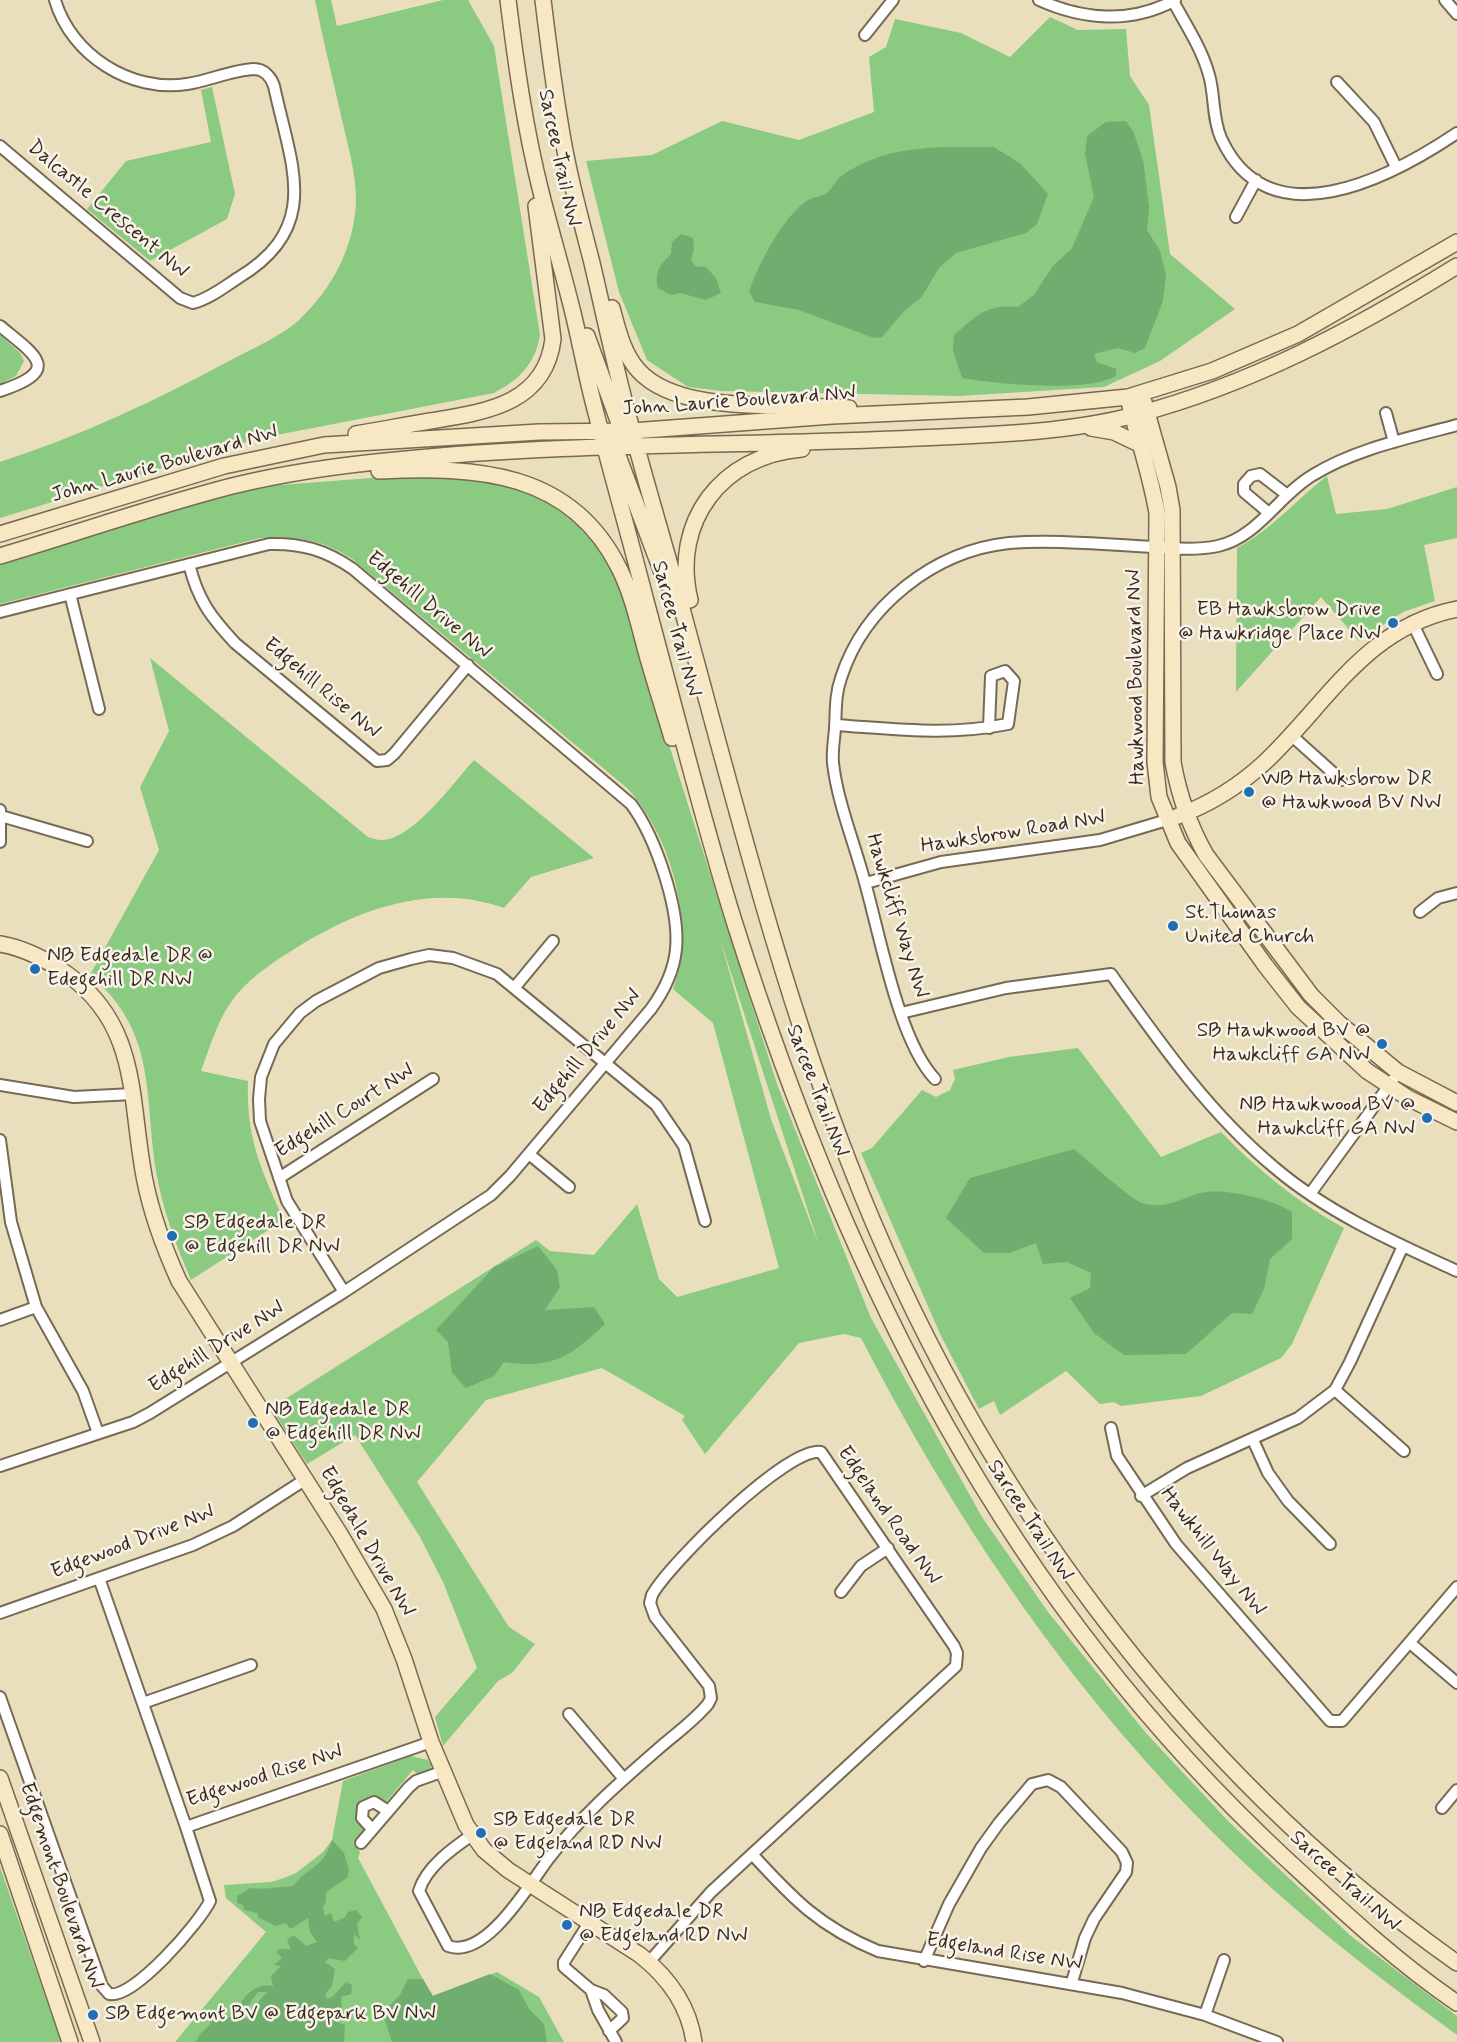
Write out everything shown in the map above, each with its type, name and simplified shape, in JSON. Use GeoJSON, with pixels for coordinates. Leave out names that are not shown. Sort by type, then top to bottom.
{"type":"FeatureCollection","features":[{"type":"Feature","properties":{"kind":"main road","name":"Sarcee Trail NW"},"geometry":{"type":"LineString","coordinates":[[508,0],[525,117],[540,188],[601,431]]}},
{"type":"Feature","properties":{"kind":"main road","name":"Sarcee Trail NW"},"geometry":{"type":"LineString","coordinates":[[543,0],[569,169],[627,431]]}},
{"type":"Feature","properties":{"kind":"main road"},"geometry":{"type":"LineString","coordinates":[[569,169],[583,202],[626,353],[651,382],[669,392],[709,402],[826,406],[894,413]]}},
{"type":"Feature","properties":{"kind":"main road"},"geometry":{"type":"LineString","coordinates":[[324,445],[342,437],[477,413],[517,398],[532,386],[544,371],[552,354],[554,339],[536,205],[540,188]]}},
{"type":"Feature","properties":{"kind":"main road","name":"John Laurie Boulevard NW"},"geometry":{"type":"LineString","coordinates":[[0,534],[224,466],[324,445],[505,434],[627,431],[894,413],[1060,405],[1135,395],[1212,371],[1298,334],[1457,242]]}},
{"type":"Feature","properties":{"kind":"main road","name":"John Laurie Boulevard NW"},"geometry":{"type":"LineString","coordinates":[[0,556],[234,486],[329,469],[495,451],[864,440],[1074,427],[1139,414],[1243,380],[1310,350],[1389,308],[1457,266]]}},
{"type":"Feature","properties":{"kind":"main road"},"geometry":{"type":"LineString","coordinates":[[573,313],[584,328],[627,431],[628,442],[637,447]]}},
{"type":"Feature","properties":{"kind":"main road","name":"Hawkwood Boulevard NW"},"geometry":{"type":"LineString","coordinates":[[1135,395],[1139,414],[1168,487],[1173,549],[1173,762],[1178,794],[1186,813],[1206,855],[1311,994],[1340,1024],[1398,1072],[1457,1103]]}},
{"type":"Feature","properties":{"kind":"main road","name":"Hawkwood Boulevard NW"},"geometry":{"type":"LineString","coordinates":[[1139,414],[1138,444],[1153,485],[1157,513],[1155,762],[1159,797],[1167,820],[1189,862],[1298,1007],[1327,1036],[1388,1086],[1457,1122]]}},
{"type":"Feature","properties":{"kind":"main road"},"geometry":{"type":"LineString","coordinates":[[1074,427],[1114,432],[1138,444]]}},
{"type":"Feature","properties":{"kind":"main road"},"geometry":{"type":"LineString","coordinates":[[601,431],[609,436],[611,448],[675,612],[689,635]]}},
{"type":"Feature","properties":{"kind":"main road"},"geometry":{"type":"LineString","coordinates":[[728,777],[730,752],[686,584],[687,549],[692,525],[711,494],[742,468],[759,460],[795,450],[864,440]]}},
{"type":"Feature","properties":{"kind":"main road","name":"Sarcee Trail NW"},"geometry":{"type":"LineString","coordinates":[[637,447],[785,976],[850,1166],[901,1282],[976,1428],[1040,1528],[1119,1638],[1213,1748],[1313,1846],[1457,1963]]}},
{"type":"Feature","properties":{"kind":"main road","name":"Sarcee Trail NW"},"geometry":{"type":"LineString","coordinates":[[611,448],[698,798],[769,1029],[838,1207],[884,1309],[921,1382],[982,1490],[1041,1580],[1102,1659],[1189,1762],[1240,1816],[1331,1901],[1392,1954],[1457,2003]]}},
{"type":"Feature","properties":{"kind":"main road"},"geometry":{"type":"LineString","coordinates":[[329,469],[336,473],[403,470],[467,471],[503,477],[544,490],[576,511],[594,528],[620,570],[631,598],[684,776],[698,798]]}},
{"type":"Feature","properties":{"kind":"main road"},"geometry":{"type":"LineString","coordinates":[[1167,820],[1215,800],[1243,781],[1291,735],[1348,671],[1382,640],[1412,622],[1457,609]]}},
{"type":"Feature","properties":{"kind":"main road","name":"Edgedale Drive NW"},"geometry":{"type":"LineString","coordinates":[[0,944],[33,954],[77,981],[97,1001],[124,1047],[133,1094],[144,1180],[158,1231],[179,1281],[306,1479],[384,1609],[404,1659],[431,1742],[472,1835],[497,1861],[649,1962],[669,1983],[682,2004],[694,2042]]}},
{"type":"Feature","properties":{"kind":"main road","name":"Edgemont Boulevard NW"},"geometry":{"type":"LineString","coordinates":[[0,1778],[92,2042]]}},
{"type":"Feature","properties":{"kind":"main road","name":"Edgemont Boulevard NW"},"geometry":{"type":"LineString","coordinates":[[0,1834],[70,2042]]}},
{"type":"Feature","properties":{"kind":"street","name":"Dalcastle Crescent NW"},"geometry":{"type":"LineString","coordinates":[[0,146],[180,298],[193,303],[265,260],[278,248],[292,218],[295,184],[274,86],[267,75],[254,69],[186,84],[162,86],[130,78],[112,70],[89,53],[64,23],[55,0]]}},
{"type":"Feature","properties":{"kind":"street"},"geometry":{"type":"LineString","coordinates":[[865,35],[892,0]]}},
{"type":"Feature","properties":{"kind":"street"},"geometry":{"type":"LineString","coordinates":[[1039,0],[1071,14],[1104,17],[1151,10],[1174,1],[1204,60],[1210,77],[1220,135],[1233,160],[1256,180],[1288,193],[1315,195],[1333,192],[1421,155],[1457,132]]}},
{"type":"Feature","properties":{"kind":"street"},"geometry":{"type":"LineString","coordinates":[[1445,0],[1457,14]]}},
{"type":"Feature","properties":{"kind":"street"},"geometry":{"type":"LineString","coordinates":[[1337,82],[1374,122],[1396,167]]}},
{"type":"Feature","properties":{"kind":"street"},"geometry":{"type":"LineString","coordinates":[[1236,217],[1256,180]]}},
{"type":"Feature","properties":{"kind":"street"},"geometry":{"type":"LineString","coordinates":[[0,326],[34,354],[39,364],[38,371],[29,380],[0,391]]}},
{"type":"Feature","properties":{"kind":"street"},"geometry":{"type":"LineString","coordinates":[[1386,413],[1394,442]]}},
{"type":"Feature","properties":{"kind":"street","name":"Hawkcliff Way NW"},"geometry":{"type":"LineString","coordinates":[[1457,425],[1394,442],[1326,467],[1286,494],[1249,532],[1220,546],[1173,549],[1009,543],[982,549],[942,563],[906,585],[884,605],[866,628],[841,678],[835,702],[832,761],[901,1013],[1006,988],[1111,974],[1175,1065],[1226,1123],[1275,1168],[1310,1194],[1365,1227],[1457,1271]]}},
{"type":"Feature","properties":{"kind":"street"},"geometry":{"type":"LineString","coordinates":[[1269,513],[1244,492],[1244,484],[1251,476],[1260,474],[1286,494]]}},
{"type":"Feature","properties":{"kind":"street","name":"Edgehill Drive NW"},"geometry":{"type":"LineString","coordinates":[[0,612],[268,544],[300,544],[316,548],[353,569],[625,798],[645,825],[656,849],[675,918],[676,948],[672,969],[651,1009],[529,1154],[497,1189],[476,1207],[150,1413],[0,1466]]}},
{"type":"Feature","properties":{"kind":"street","name":"Edgehill Rise NW"},"geometry":{"type":"LineString","coordinates":[[189,564],[199,597],[218,625],[235,643],[377,761],[387,760],[394,754],[468,665]]}},
{"type":"Feature","properties":{"kind":"street"},"geometry":{"type":"LineString","coordinates":[[70,594],[99,709]]}},
{"type":"Feature","properties":{"kind":"street"},"geometry":{"type":"LineString","coordinates":[[1412,622],[1437,674]]}},
{"type":"Feature","properties":{"kind":"street"},"geometry":{"type":"LineString","coordinates":[[835,725],[944,733],[989,728],[1008,724],[1014,681],[1005,671],[992,676],[989,728]]}},
{"type":"Feature","properties":{"kind":"street"},"geometry":{"type":"LineString","coordinates":[[1291,735],[1341,780]]}},
{"type":"Feature","properties":{"kind":"street"},"geometry":{"type":"LineString","coordinates":[[0,809],[0,842]]}},
{"type":"Feature","properties":{"kind":"street"},"geometry":{"type":"LineString","coordinates":[[1,816],[87,841]]}},
{"type":"Feature","properties":{"kind":"street","name":"Hawksbrow Road NW"},"geometry":{"type":"LineString","coordinates":[[866,883],[941,862],[1100,840],[1167,820]]}},
{"type":"Feature","properties":{"kind":"street"},"geometry":{"type":"LineString","coordinates":[[1420,912],[1438,897],[1457,893]]}},
{"type":"Feature","properties":{"kind":"street"},"geometry":{"type":"LineString","coordinates":[[515,987],[553,941]]}},
{"type":"Feature","properties":{"kind":"street"},"geometry":{"type":"LineString","coordinates":[[344,1292],[287,1201],[260,1121],[260,1088],[264,1065],[274,1044],[300,1013],[316,1001],[379,968],[429,955],[467,961],[497,974],[656,1105],[676,1132],[690,1162],[705,1221]]}},
{"type":"Feature","properties":{"kind":"street"},"geometry":{"type":"LineString","coordinates":[[901,1013],[921,1064],[935,1079]]}},
{"type":"Feature","properties":{"kind":"street"},"geometry":{"type":"LineString","coordinates":[[1310,1194],[1398,1072]]}},
{"type":"Feature","properties":{"kind":"street","name":"Edgehill Court NW"},"geometry":{"type":"LineString","coordinates":[[279,1178],[433,1080]]}},
{"type":"Feature","properties":{"kind":"street"},"geometry":{"type":"LineString","coordinates":[[0,1085],[74,1097],[133,1094]]}},
{"type":"Feature","properties":{"kind":"street"},"geometry":{"type":"LineString","coordinates":[[0,1140],[11,1222],[36,1307],[83,1392],[98,1433]]}},
{"type":"Feature","properties":{"kind":"street"},"geometry":{"type":"LineString","coordinates":[[529,1154],[568,1187]]}},
{"type":"Feature","properties":{"kind":"street","name":"Hawkhill Way NW"},"geometry":{"type":"LineString","coordinates":[[1403,1246],[1335,1390],[1298,1418],[1187,1468],[1142,1496],[1213,1590],[1330,1721],[1342,1721],[1457,1587]]}},
{"type":"Feature","properties":{"kind":"street"},"geometry":{"type":"LineString","coordinates":[[0,1320],[36,1307]]}},
{"type":"Feature","properties":{"kind":"street"},"geometry":{"type":"LineString","coordinates":[[1335,1390],[1404,1451]]}},
{"type":"Feature","properties":{"kind":"street"},"geometry":{"type":"LineString","coordinates":[[1111,1428],[1117,1456],[1142,1496]]}},
{"type":"Feature","properties":{"kind":"street"},"geometry":{"type":"LineString","coordinates":[[1253,1440],[1268,1473],[1288,1501],[1330,1544]]}},
{"type":"Feature","properties":{"kind":"street","name":"Edgeland Road NW"},"geometry":{"type":"LineString","coordinates":[[472,1835],[453,1848],[434,1868],[419,1891],[448,1946],[466,1946],[495,1928],[511,1913],[547,1860],[584,1815],[704,1709],[711,1698],[709,1686],[655,1617],[650,1603],[652,1594],[664,1577],[726,1513],[805,1453],[821,1452],[954,1646],[957,1653],[956,1666],[711,1892],[649,1962]]}},
{"type":"Feature","properties":{"kind":"street","name":"Edgewood Drive NW"},"geometry":{"type":"LineString","coordinates":[[0,1613],[214,1535],[306,1479]]}},
{"type":"Feature","properties":{"kind":"street"},"geometry":{"type":"LineString","coordinates":[[841,1592],[861,1566],[888,1548]]}},
{"type":"Feature","properties":{"kind":"street","name":"Edgewood Rise NW"},"geometry":{"type":"LineString","coordinates":[[99,1578],[186,1827],[431,1742]]}},
{"type":"Feature","properties":{"kind":"street"},"geometry":{"type":"LineString","coordinates":[[1410,1643],[1457,1683]]}},
{"type":"Feature","properties":{"kind":"street"},"geometry":{"type":"LineString","coordinates":[[143,1703],[251,1665]]}},
{"type":"Feature","properties":{"kind":"street"},"geometry":{"type":"LineString","coordinates":[[0,1697],[102,1986],[109,1994],[124,1993],[150,1974],[208,1905],[210,1894],[186,1827]]}},
{"type":"Feature","properties":{"kind":"street"},"geometry":{"type":"LineString","coordinates":[[569,1714],[624,1779]]}},
{"type":"Feature","properties":{"kind":"street"},"geometry":{"type":"LineString","coordinates":[[361,1843],[416,1781],[444,1771]]}},
{"type":"Feature","properties":{"kind":"street"},"geometry":{"type":"LineString","coordinates":[[924,1961],[949,1904],[981,1848],[1032,1784],[1048,1780],[1061,1786],[1122,1852],[1127,1863],[1124,1877],[1103,1903],[1085,1938],[1072,1982]]}},
{"type":"Feature","properties":{"kind":"street"},"geometry":{"type":"LineString","coordinates":[[1442,1808],[1457,1790]]}},
{"type":"Feature","properties":{"kind":"street"},"geometry":{"type":"LineString","coordinates":[[372,1829],[362,1818],[363,1807],[374,1802],[388,1811]]}},
{"type":"Feature","properties":{"kind":"street","name":"Edgeland Rise NW"},"geometry":{"type":"LineString","coordinates":[[752,1854],[799,1904],[846,1938],[878,1951],[924,1961],[1072,1982],[1165,2003],[1277,2042]]}},
{"type":"Feature","properties":{"kind":"street"},"geometry":{"type":"LineString","coordinates":[[588,1923],[564,1964],[566,1971],[591,1990],[604,1995],[622,2012],[623,2018],[609,2031]]}},
{"type":"Feature","properties":{"kind":"street"},"geometry":{"type":"LineString","coordinates":[[1204,2015],[1224,1960]]}},
{"type":"Feature","properties":{"kind":"street"},"geometry":{"type":"LineString","coordinates":[[591,1990],[616,2042]]}},
{"type":"Feature","properties":{"kind":"green space"},"geometry":{"type":"Polygon","coordinates":[[[315,0],[331,0],[337,26],[443,0],[468,0],[494,46],[540,335],[530,362],[519,376],[494,393],[256,439],[0,518],[0,462],[117,417],[265,342],[299,320],[322,295],[331,281],[340,266],[351,234],[355,217],[356,190],[315,0]]]}},
{"type":"Feature","properties":{"kind":"green space"},"geometry":{"type":"Polygon","coordinates":[[[1050,17],[1078,30],[1126,29],[1130,76],[1149,105],[1170,254],[1235,309],[1160,361],[1104,387],[959,396],[721,391],[688,387],[647,360],[619,292],[586,161],[652,155],[722,121],[799,140],[874,112],[869,57],[886,47],[895,19],[961,33],[1010,57],[1050,17]]]}},
{"type":"Feature","properties":{"kind":"green space"},"geometry":{"type":"Polygon","coordinates":[[[212,87],[235,194],[227,219],[150,261],[87,209],[126,161],[211,142],[201,90],[212,87]]]}},
{"type":"Feature","properties":{"kind":"green space"},"geometry":{"type":"Polygon","coordinates":[[[1126,121],[1134,133],[1143,160],[1149,207],[1147,230],[1160,251],[1166,275],[1163,301],[1145,348],[1135,353],[1118,348],[1094,354],[1097,362],[1116,369],[1116,376],[1084,384],[1041,386],[962,378],[953,350],[954,335],[983,312],[998,307],[1018,307],[1034,295],[1052,267],[1072,248],[1094,197],[1085,154],[1087,136],[1106,122],[1126,121]]]}},
{"type":"Feature","properties":{"kind":"green space"},"geometry":{"type":"Polygon","coordinates":[[[994,147],[1021,164],[1048,194],[1037,224],[1026,233],[956,253],[939,268],[921,298],[904,311],[882,337],[874,338],[799,310],[755,302],[749,292],[758,269],[772,242],[799,207],[810,199],[825,194],[841,176],[868,161],[907,150],[994,147]]]}},
{"type":"Feature","properties":{"kind":"green space"},"geometry":{"type":"Polygon","coordinates":[[[681,234],[693,238],[694,249],[691,259],[695,266],[706,267],[716,278],[721,293],[706,300],[680,293],[671,295],[658,288],[659,269],[671,254],[672,242],[681,234]]]}},
{"type":"Feature","properties":{"kind":"green space"},"geometry":{"type":"Polygon","coordinates":[[[0,335],[20,353],[24,361],[16,376],[0,384],[0,335]]]}},
{"type":"Feature","properties":{"kind":"green space"},"geometry":{"type":"Polygon","coordinates":[[[459,476],[511,484],[509,488],[513,489],[515,485],[556,502],[590,533],[613,569],[778,1087],[871,1318],[982,1517],[1048,1612],[1146,1733],[1230,1823],[1351,1936],[1457,2016],[1457,2035],[1332,1940],[1225,1845],[1104,1713],[998,1570],[949,1495],[861,1338],[844,1334],[799,1343],[705,1454],[682,1420],[685,1416],[602,1368],[486,1400],[417,1482],[509,1627],[535,1644],[512,1673],[498,1681],[443,1746],[435,1717],[477,1668],[443,1582],[420,1537],[355,1435],[307,1464],[271,1408],[536,1240],[550,1251],[594,1255],[637,1204],[659,1279],[677,1297],[779,1268],[713,1023],[673,989],[680,964],[681,911],[676,883],[667,856],[643,808],[627,788],[351,558],[329,547],[296,538],[260,538],[0,604],[0,562],[146,517],[267,486],[371,478],[459,476]],[[720,939],[771,1119],[817,1240],[720,939]]]}},
{"type":"Feature","properties":{"kind":"green space"},"geometry":{"type":"Polygon","coordinates":[[[1327,476],[1336,514],[1387,509],[1457,487],[1457,538],[1424,545],[1435,601],[1403,612],[1359,641],[1321,597],[1236,692],[1237,548],[1272,524],[1327,476]]]}},
{"type":"Feature","properties":{"kind":"green space"},"geometry":{"type":"Polygon","coordinates":[[[150,658],[368,837],[381,840],[393,838],[406,831],[432,809],[474,760],[594,858],[531,877],[504,908],[477,901],[450,898],[423,899],[370,911],[296,948],[266,968],[238,993],[221,1020],[201,1071],[248,1081],[252,1137],[268,1185],[284,1220],[191,1280],[162,1199],[152,1143],[148,1090],[137,1041],[127,1019],[112,997],[90,975],[159,850],[140,787],[169,731],[150,658]]]}},
{"type":"Feature","properties":{"kind":"green space"},"geometry":{"type":"Polygon","coordinates":[[[1078,1048],[1161,1157],[1221,1132],[1279,1184],[1344,1228],[1292,1344],[1281,1358],[1201,1396],[1121,1406],[1114,1402],[1100,1404],[1066,1371],[1000,1415],[994,1401],[979,1409],[941,1336],[861,1153],[872,1148],[922,1090],[936,1097],[950,1090],[955,1079],[953,1070],[1009,1057],[1078,1048]]]}},
{"type":"Feature","properties":{"kind":"green space"},"geometry":{"type":"Polygon","coordinates":[[[1074,1149],[1142,1203],[1158,1205],[1179,1201],[1200,1193],[1221,1192],[1248,1195],[1292,1212],[1292,1239],[1270,1259],[1264,1289],[1252,1314],[1232,1313],[1186,1354],[1124,1355],[1094,1333],[1070,1298],[1090,1288],[1091,1273],[1067,1262],[1043,1264],[1036,1243],[1009,1253],[984,1253],[946,1218],[970,1178],[1074,1149]]]}},
{"type":"Feature","properties":{"kind":"green space"},"geometry":{"type":"Polygon","coordinates":[[[538,1246],[557,1270],[560,1287],[545,1310],[594,1307],[605,1324],[581,1345],[560,1358],[536,1364],[504,1362],[494,1376],[466,1388],[452,1373],[448,1342],[436,1330],[494,1267],[538,1246]]]}},
{"type":"Feature","properties":{"kind":"green space"},"geometry":{"type":"Polygon","coordinates":[[[411,1756],[428,1760],[432,1766],[429,1771],[418,1775],[413,1770],[386,1802],[371,1797],[360,1804],[364,1829],[353,1843],[360,1852],[358,1858],[432,1996],[497,1972],[539,1997],[564,2042],[175,2042],[266,1932],[226,1898],[224,1885],[271,1882],[296,1873],[323,1852],[332,1840],[343,1781],[411,1756]]]}},
{"type":"Feature","properties":{"kind":"green space"},"geometry":{"type":"Polygon","coordinates":[[[332,1840],[344,1853],[349,1869],[347,1878],[326,1892],[323,1908],[325,1916],[331,1913],[334,1922],[344,1918],[348,1912],[356,1910],[362,1917],[357,1924],[360,1940],[354,1934],[354,1944],[358,1948],[345,1961],[329,1958],[325,1962],[335,1969],[332,1986],[325,1994],[327,1999],[332,1997],[346,1982],[352,1985],[351,1994],[341,1997],[342,2015],[329,2019],[345,2025],[344,2042],[196,2042],[201,2033],[210,2025],[211,2015],[220,2016],[222,2021],[234,2015],[252,2020],[249,2013],[267,1992],[258,1992],[244,2011],[239,2009],[241,2004],[247,1995],[257,1988],[273,1986],[271,1976],[281,1966],[274,1965],[282,1958],[276,1952],[279,1949],[291,1949],[287,1941],[290,1937],[295,1936],[306,1946],[317,1942],[310,1932],[308,1918],[291,1929],[285,1923],[276,1926],[259,1918],[257,1913],[244,1910],[243,1905],[237,1903],[237,1896],[250,1888],[293,1886],[320,1862],[332,1840]]]}},
{"type":"Feature","properties":{"kind":"green space"},"geometry":{"type":"Polygon","coordinates":[[[0,1867],[61,2042],[0,2042],[0,1867]]]}},
{"type":"Feature","properties":{"kind":"green space"},"geometry":{"type":"Polygon","coordinates":[[[490,1974],[519,1990],[529,2009],[544,2024],[547,2042],[392,2042],[384,2017],[385,2010],[400,1995],[408,1979],[423,1979],[433,1996],[490,1974]]]}},
{"type":"Feature","properties":{"kind":"place","name":"EB Hawksbrow Drive @ Hawkridge Place NW"},"geometry":{"type":"Point","coordinates":[1393,623]}},
{"type":"Feature","properties":{"kind":"place","name":"WB Hawksbrow DR @ Hawkwood BV NW"},"geometry":{"type":"Point","coordinates":[1249,792]}},
{"type":"Feature","properties":{"kind":"place","name":"St.Thomas United Church"},"geometry":{"type":"Point","coordinates":[1173,926]}},
{"type":"Feature","properties":{"kind":"place","name":"NB Edgedale DR @ Edegehill DR NW"},"geometry":{"type":"Point","coordinates":[35,969]}},
{"type":"Feature","properties":{"kind":"place","name":"SB Hawkwood BV @ Hawkcliff GA NW"},"geometry":{"type":"Point","coordinates":[1382,1044]}},
{"type":"Feature","properties":{"kind":"place","name":"NB Hawkwood BV @ Hawkcliff GA NW"},"geometry":{"type":"Point","coordinates":[1427,1118]}},
{"type":"Feature","properties":{"kind":"place","name":"SB Edgedale DR @ Edgehill DR NW"},"geometry":{"type":"Point","coordinates":[172,1236]}},
{"type":"Feature","properties":{"kind":"place","name":"NB Edgedale DR @ Edgehill DR NW"},"geometry":{"type":"Point","coordinates":[253,1423]}},
{"type":"Feature","properties":{"kind":"place","name":"SB Edgedale DR @ Edgeland RD NW"},"geometry":{"type":"Point","coordinates":[481,1833]}},
{"type":"Feature","properties":{"kind":"place","name":"NB Edgedale DR @ Edgeland RD NW"},"geometry":{"type":"Point","coordinates":[567,1925]}},
{"type":"Feature","properties":{"kind":"place","name":"SB Edgemont BV @ Edgepark BV NW"},"geometry":{"type":"Point","coordinates":[93,2015]}}]}
